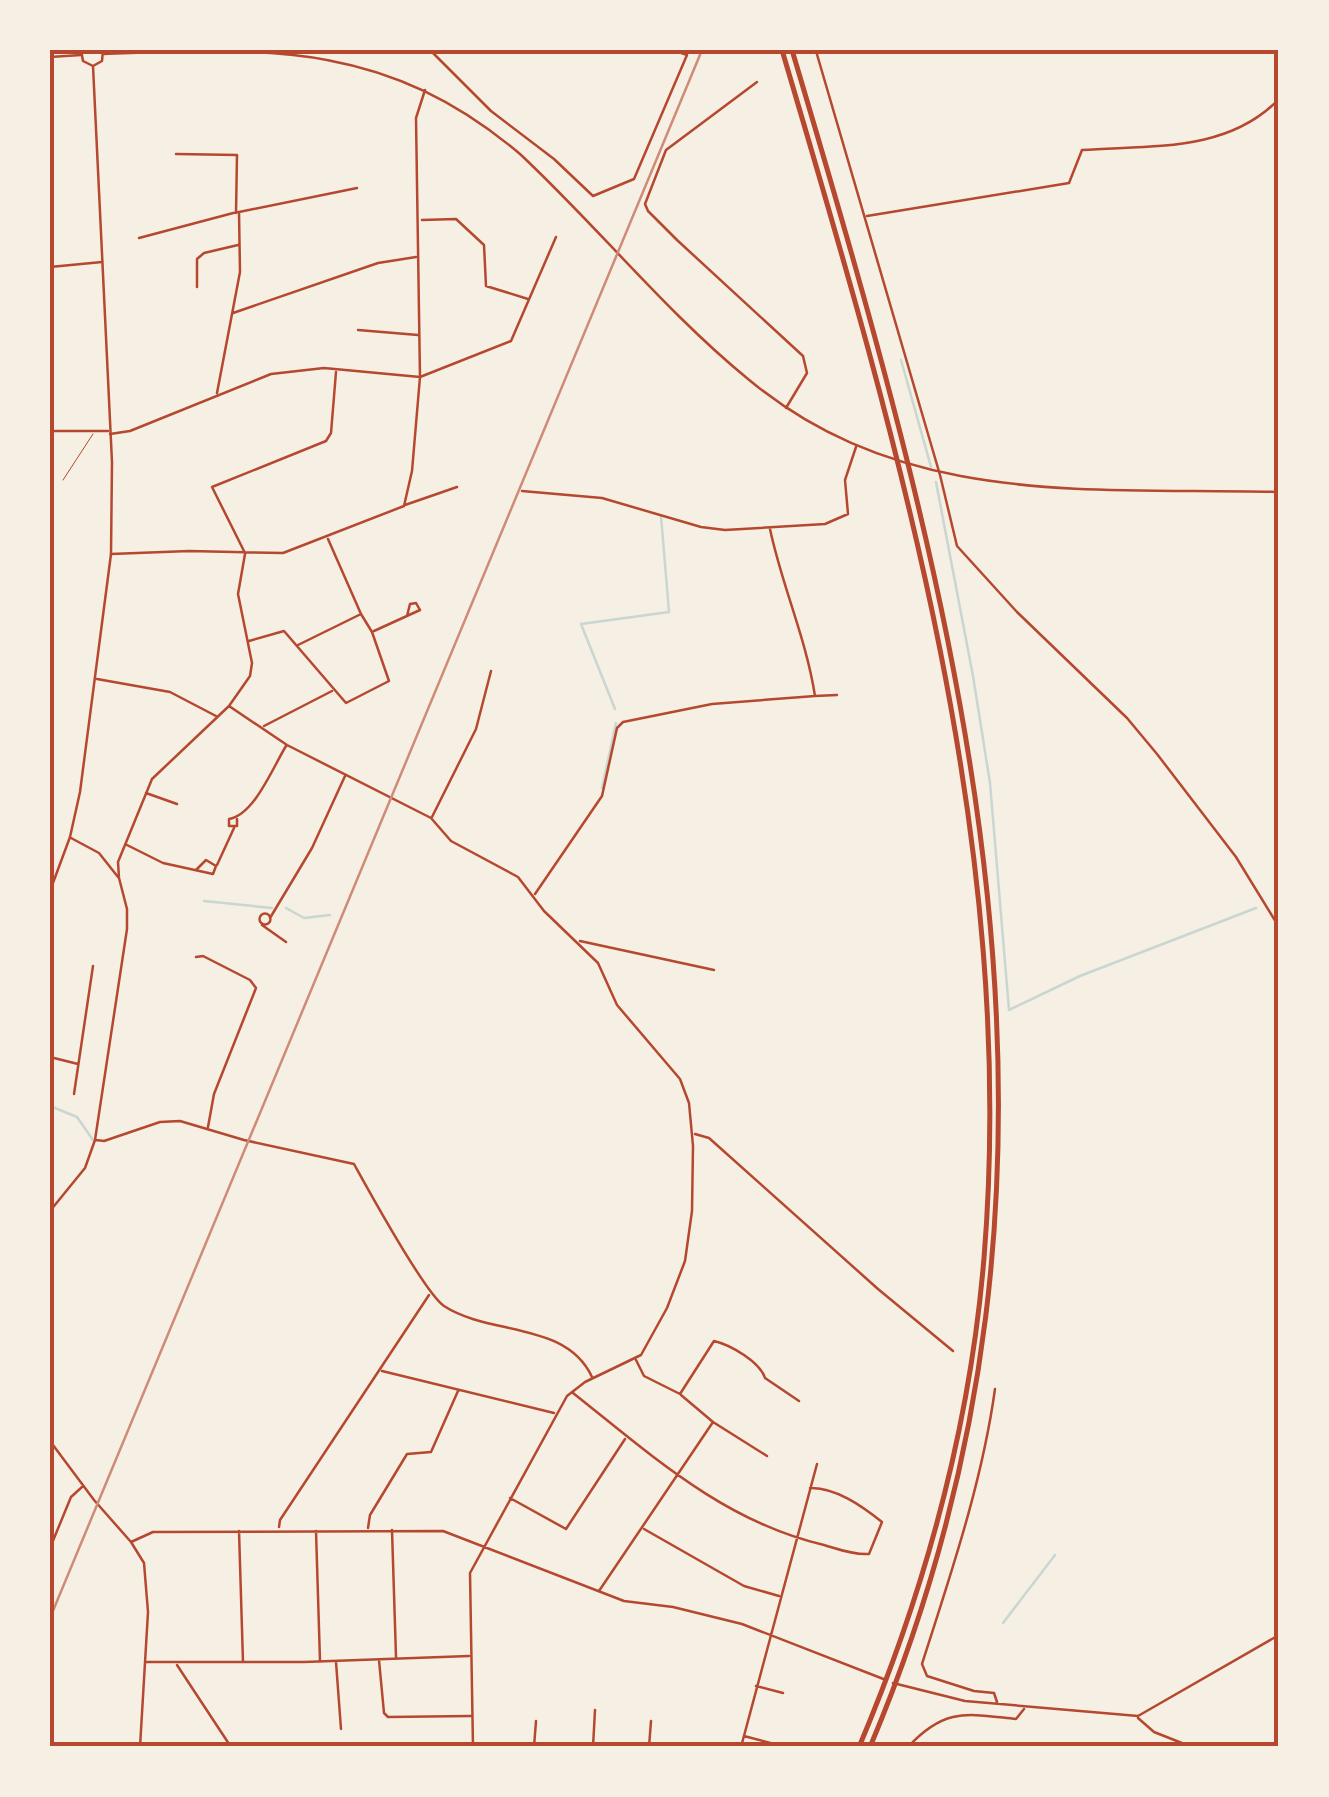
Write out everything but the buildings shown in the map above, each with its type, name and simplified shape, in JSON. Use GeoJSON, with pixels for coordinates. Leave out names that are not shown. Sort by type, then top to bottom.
{"type":"FeatureCollection","features":[{"type":"Feature","properties":{"kind":"highway"},"geometry":{"type":"LineString","coordinates":[[782,50],[892,439],[949,694],[975,862],[988,1033],[989,1170],[977,1324],[945,1493],[910,1612],[859,1747]]}},
{"type":"Feature","properties":{"kind":"highway"},"geometry":{"type":"LineString","coordinates":[[792,50],[904,447],[948,633],[978,807],[995,971],[999,1170],[986,1324],[963,1460],[926,1598],[870,1747]]}},
{"type":"Feature","properties":{"kind":"street"},"geometry":{"type":"LineString","coordinates":[[430,50],[491,111],[554,159],[594,196],[634,179],[688,55],[673,50]]}},
{"type":"Feature","properties":{"kind":"street"},"geometry":{"type":"LineString","coordinates":[[818,50],[940,474],[957,546],[1137,730],[1236,857],[1279,927]]}},
{"type":"Feature","properties":{"kind":"street"},"geometry":{"type":"LineString","coordinates":[[50,57],[81,53],[85,64],[92,66],[102,61],[103,52],[302,54],[368,68],[425,90],[484,125],[520,154],[732,366],[786,408],[856,447],[940,474],[1037,486],[1279,492]]}},
{"type":"Feature","properties":{"kind":"street"},"geometry":{"type":"LineString","coordinates":[[50,891],[70,837],[80,792],[111,554],[104,262],[92,66]]}},
{"type":"Feature","properties":{"kind":"street"},"geometry":{"type":"LineString","coordinates":[[757,82],[666,150],[644,204],[677,240],[803,356],[807,373],[786,408]]}},
{"type":"Feature","properties":{"kind":"street"},"geometry":{"type":"LineString","coordinates":[[404,506],[410,487],[420,377],[416,118],[425,90]]}},
{"type":"Feature","properties":{"kind":"street"},"geometry":{"type":"LineString","coordinates":[[866,216],[1069,183],[1082,150],[1174,146],[1204,140],[1255,119],[1279,99]]}},
{"type":"Feature","properties":{"kind":"street"},"geometry":{"type":"LineString","coordinates":[[176,154],[237,155],[240,272],[217,395]]}},
{"type":"Feature","properties":{"kind":"street"},"geometry":{"type":"LineString","coordinates":[[139,238],[238,212],[357,188]]}},
{"type":"Feature","properties":{"kind":"street"},"geometry":{"type":"LineString","coordinates":[[419,220],[456,220],[484,245],[486,286],[530,299]]}},
{"type":"Feature","properties":{"kind":"street"},"geometry":{"type":"LineString","coordinates":[[50,431],[130,431],[286,371],[336,370],[420,377],[511,341],[556,237]]}},
{"type":"Feature","properties":{"kind":"street"},"geometry":{"type":"LineString","coordinates":[[197,287],[197,259],[204,253],[240,244]]}},
{"type":"Feature","properties":{"kind":"street"},"geometry":{"type":"LineString","coordinates":[[232,313],[245,312],[378,263],[418,257]]}},
{"type":"Feature","properties":{"kind":"street"},"geometry":{"type":"LineString","coordinates":[[50,267],[104,262]]}},
{"type":"Feature","properties":{"kind":"street"},"geometry":{"type":"LineString","coordinates":[[358,330],[420,335]]}},
{"type":"Feature","properties":{"kind":"street"},"geometry":{"type":"LineString","coordinates":[[50,1211],[85,1168],[95,1140],[127,929],[118,862],[157,772],[228,706],[250,676],[252,662],[238,594],[245,554],[212,487],[326,441],[331,433],[336,370]]}},
{"type":"Feature","properties":{"kind":"street"},"geometry":{"type":"LineString","coordinates":[[522,492],[602,498],[701,528],[824,524],[846,516],[850,506],[846,480],[856,447]]}},
{"type":"Feature","properties":{"kind":"street"},"geometry":{"type":"LineString","coordinates":[[111,554],[283,553],[457,487]]}},
{"type":"Feature","properties":{"kind":"street"},"geometry":{"type":"LineString","coordinates":[[770,528],[777,564],[808,652],[815,696]]}},
{"type":"Feature","properties":{"kind":"street"},"geometry":{"type":"LineString","coordinates":[[247,641],[284,632],[346,703],[390,681],[328,537]]}},
{"type":"Feature","properties":{"kind":"street"},"geometry":{"type":"LineString","coordinates":[[298,646],[361,614]]}},
{"type":"Feature","properties":{"kind":"street"},"geometry":{"type":"LineString","coordinates":[[372,632],[407,616]]}},
{"type":"Feature","properties":{"kind":"street"},"geometry":{"type":"LineString","coordinates":[[431,818],[476,729],[491,671]]}},
{"type":"Feature","properties":{"kind":"street"},"geometry":{"type":"LineString","coordinates":[[95,678],[170,692],[217,717]]}},
{"type":"Feature","properties":{"kind":"street"},"geometry":{"type":"LineString","coordinates":[[261,728],[334,690]]}},
{"type":"Feature","properties":{"kind":"street"},"geometry":{"type":"LineString","coordinates":[[534,895],[602,796],[617,728],[623,722],[712,704],[837,694]]}},
{"type":"Feature","properties":{"kind":"street"},"geometry":{"type":"LineString","coordinates":[[228,706],[286,745],[431,818],[451,842],[514,874],[544,911],[598,963],[617,1004],[680,1079],[689,1103],[693,1134],[692,1211],[685,1261],[651,1340],[636,1358],[572,1392],[555,1414],[482,1548],[469,1580],[473,1747]]}},
{"type":"Feature","properties":{"kind":"street"},"geometry":{"type":"LineString","coordinates":[[234,828],[228,826],[228,820],[237,818],[250,806],[286,745]]}},
{"type":"Feature","properties":{"kind":"street"},"geometry":{"type":"LineString","coordinates":[[261,924],[268,924],[312,848],[346,775]]}},
{"type":"Feature","properties":{"kind":"street"},"geometry":{"type":"LineString","coordinates":[[146,794],[177,804]]}},
{"type":"Feature","properties":{"kind":"street"},"geometry":{"type":"LineString","coordinates":[[126,844],[163,863],[213,874],[238,825],[237,818]]}},
{"type":"Feature","properties":{"kind":"street"},"geometry":{"type":"LineString","coordinates":[[70,837],[99,853],[119,878]]}},
{"type":"Feature","properties":{"kind":"street"},"geometry":{"type":"LineString","coordinates":[[196,870],[206,860],[216,866]]}},
{"type":"Feature","properties":{"kind":"street"},"geometry":{"type":"LineString","coordinates":[[270,918],[262,914],[259,919],[286,942]]}},
{"type":"Feature","properties":{"kind":"street"},"geometry":{"type":"LineString","coordinates":[[578,941],[714,970]]}},
{"type":"Feature","properties":{"kind":"street"},"geometry":{"type":"LineString","coordinates":[[196,957],[203,956],[246,978],[256,988],[214,1094],[208,1129]]}},
{"type":"Feature","properties":{"kind":"street"},"geometry":{"type":"LineString","coordinates":[[74,1094],[93,966]]}},
{"type":"Feature","properties":{"kind":"street"},"geometry":{"type":"LineString","coordinates":[[50,1057],[79,1064]]}},
{"type":"Feature","properties":{"kind":"street"},"geometry":{"type":"LineString","coordinates":[[95,1140],[162,1121],[180,1121],[354,1164],[430,1294],[462,1315],[525,1331],[571,1349],[581,1357],[593,1378]]}},
{"type":"Feature","properties":{"kind":"street"},"geometry":{"type":"LineString","coordinates":[[693,1134],[709,1138],[864,1278],[952,1350]]}},
{"type":"Feature","properties":{"kind":"street"},"geometry":{"type":"LineString","coordinates":[[279,1530],[280,1520],[430,1294]]}},
{"type":"Feature","properties":{"kind":"street"},"geometry":{"type":"LineString","coordinates":[[680,1394],[714,1341],[762,1369],[765,1378],[799,1401]]}},
{"type":"Feature","properties":{"kind":"street"},"geometry":{"type":"LineString","coordinates":[[636,1358],[644,1376],[680,1394],[713,1422],[767,1456]]}},
{"type":"Feature","properties":{"kind":"street"},"geometry":{"type":"LineString","coordinates":[[380,1370],[555,1414]]}},
{"type":"Feature","properties":{"kind":"street"},"geometry":{"type":"LineString","coordinates":[[994,1389],[989,1433],[971,1506],[922,1664],[928,1676],[994,1693],[997,1704]]}},
{"type":"Feature","properties":{"kind":"street"},"geometry":{"type":"LineString","coordinates":[[368,1529],[370,1516],[407,1454],[431,1452],[458,1390]]}},
{"type":"Feature","properties":{"kind":"street"},"geometry":{"type":"LineString","coordinates":[[572,1392],[678,1477],[764,1528],[867,1555],[883,1525],[839,1494],[821,1487],[810,1488]]}},
{"type":"Feature","properties":{"kind":"street"},"geometry":{"type":"LineString","coordinates":[[598,1592],[713,1422]]}},
{"type":"Feature","properties":{"kind":"street"},"geometry":{"type":"LineString","coordinates":[[510,1498],[566,1529],[626,1438]]}},
{"type":"Feature","properties":{"kind":"street"},"geometry":{"type":"LineString","coordinates":[[50,1440],[144,1563],[148,1577],[140,1747]]}},
{"type":"Feature","properties":{"kind":"street"},"geometry":{"type":"LineString","coordinates":[[741,1747],[816,1464]]}},
{"type":"Feature","properties":{"kind":"street"},"geometry":{"type":"LineString","coordinates":[[50,1548],[57,1524],[83,1486]]}},
{"type":"Feature","properties":{"kind":"street"},"geometry":{"type":"LineString","coordinates":[[642,1528],[744,1586],[780,1596]]}},
{"type":"Feature","properties":{"kind":"street"},"geometry":{"type":"LineString","coordinates":[[316,1530],[320,1661]]}},
{"type":"Feature","properties":{"kind":"street"},"geometry":{"type":"LineString","coordinates":[[392,1530],[396,1658]]}},
{"type":"Feature","properties":{"kind":"street"},"geometry":{"type":"LineString","coordinates":[[239,1531],[243,1663]]}},
{"type":"Feature","properties":{"kind":"street"},"geometry":{"type":"LineString","coordinates":[[131,1542],[152,1532],[443,1531],[624,1601],[673,1606],[771,1633],[909,1688],[1024,1707],[1138,1716],[1279,1635]]}},
{"type":"Feature","properties":{"kind":"street"},"geometry":{"type":"LineString","coordinates":[[145,1662],[471,1656]]}},
{"type":"Feature","properties":{"kind":"street"},"geometry":{"type":"LineString","coordinates":[[379,1660],[384,1713],[388,1718],[472,1716]]}},
{"type":"Feature","properties":{"kind":"street"},"geometry":{"type":"LineString","coordinates":[[336,1661],[341,1729]]}},
{"type":"Feature","properties":{"kind":"street"},"geometry":{"type":"LineString","coordinates":[[177,1664],[231,1747]]}},
{"type":"Feature","properties":{"kind":"street"},"geometry":{"type":"LineString","coordinates":[[756,1686],[784,1693]]}},
{"type":"Feature","properties":{"kind":"street"},"geometry":{"type":"LineString","coordinates":[[908,1747],[926,1728],[954,1715],[1016,1719],[1024,1707]]}},
{"type":"Feature","properties":{"kind":"street"},"geometry":{"type":"LineString","coordinates":[[593,1747],[595,1710]]}},
{"type":"Feature","properties":{"kind":"street"},"geometry":{"type":"LineString","coordinates":[[1138,1716],[1154,1732],[1192,1747]]}},
{"type":"Feature","properties":{"kind":"street"},"geometry":{"type":"LineString","coordinates":[[534,1747],[536,1721]]}},
{"type":"Feature","properties":{"kind":"street"},"geometry":{"type":"LineString","coordinates":[[649,1747],[650,1721]]}},
{"type":"Feature","properties":{"kind":"street"},"geometry":{"type":"LineString","coordinates":[[744,1736],[786,1747]]}},
{"type":"Feature","properties":{"kind":"lane"},"geometry":{"type":"LineString","coordinates":[[63,480],[90,440],[92,430]]}},
{"type":"Feature","properties":{"kind":"waterway"},"geometry":{"type":"LineString","coordinates":[[901,360],[931,467]]}},
{"type":"Feature","properties":{"kind":"waterway"},"geometry":{"type":"LineString","coordinates":[[936,482],[990,783],[1009,1010],[1080,976],[1256,908]]}},
{"type":"Feature","properties":{"kind":"waterway"},"geometry":{"type":"LineString","coordinates":[[615,709],[581,624],[669,612],[661,516]]}},
{"type":"Feature","properties":{"kind":"waterway"},"geometry":{"type":"LineString","coordinates":[[602,788],[616,723]]}},
{"type":"Feature","properties":{"kind":"waterway"},"geometry":{"type":"LineString","coordinates":[[204,901],[272,908]]}},
{"type":"Feature","properties":{"kind":"waterway"},"geometry":{"type":"LineString","coordinates":[[286,908],[304,918],[330,915]]}},
{"type":"Feature","properties":{"kind":"waterway"},"geometry":{"type":"LineString","coordinates":[[50,1106],[77,1117],[93,1140]]}},
{"type":"Feature","properties":{"kind":"waterway"},"geometry":{"type":"LineString","coordinates":[[1003,1623],[1055,1555]]}},
{"type":"Feature","properties":{"kind":"railway"},"geometry":{"type":"LineString","coordinates":[[50,1618],[702,50]]}}]}
